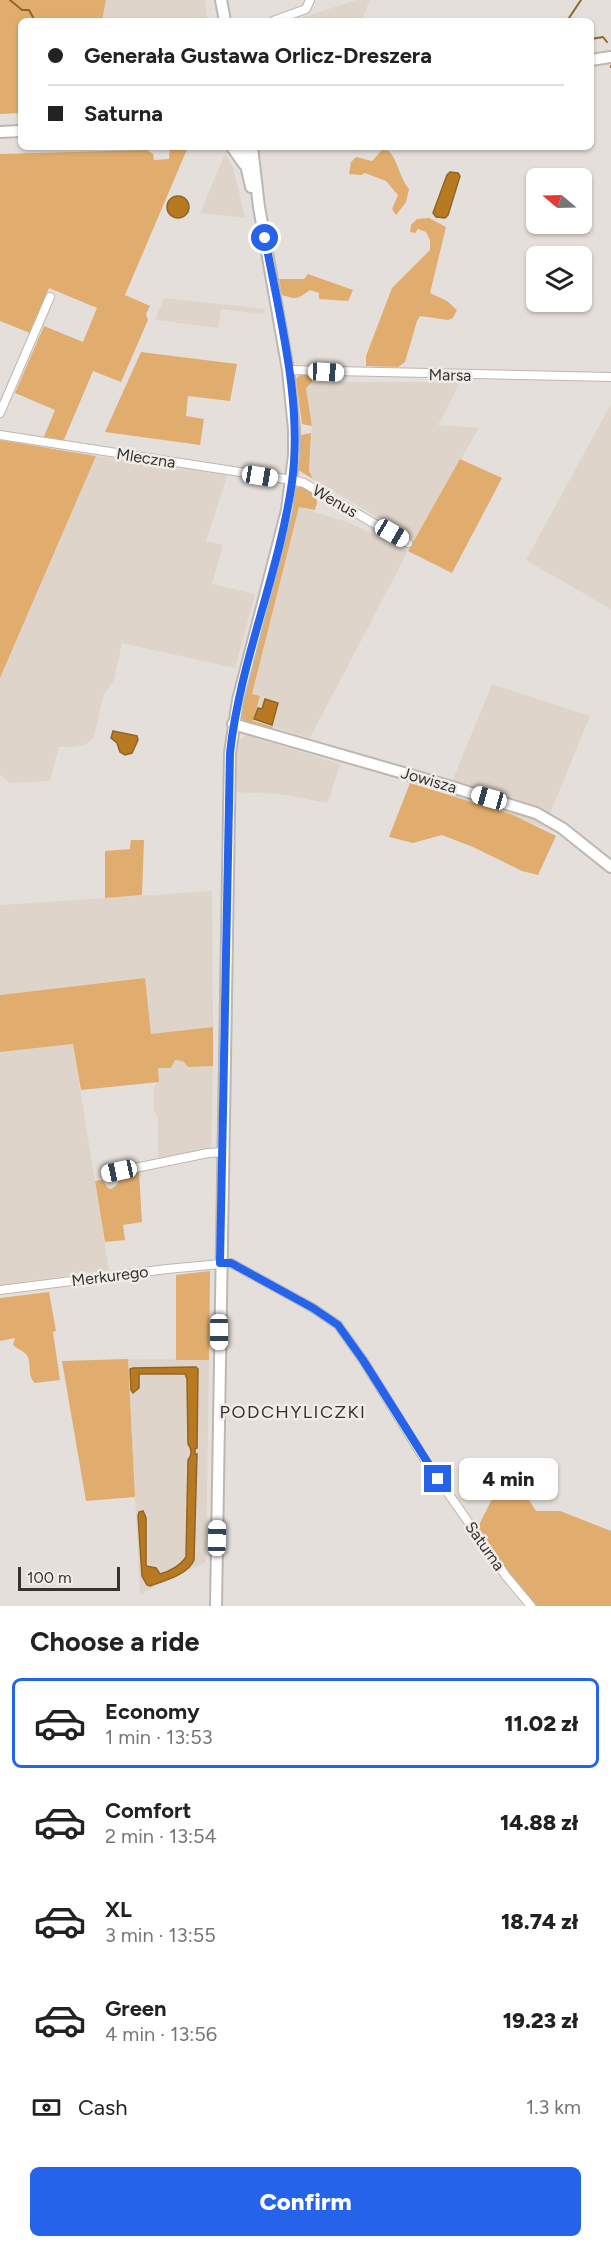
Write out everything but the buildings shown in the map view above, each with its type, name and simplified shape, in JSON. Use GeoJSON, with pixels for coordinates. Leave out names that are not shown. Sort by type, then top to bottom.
{"type":"FeatureCollection","features":[{"type":"Feature","properties":{"kind":"main road"},"geometry":{"type":"LineString","coordinates":[[221,0],[224,18]]}},
{"type":"Feature","properties":{"kind":"main road"},"geometry":{"type":"LineString","coordinates":[[594,60],[611,57]]}},
{"type":"Feature","properties":{"kind":"main road"},"geometry":{"type":"LineString","coordinates":[[0,132],[18,131]]}},
{"type":"Feature","properties":{"kind":"main road"},"geometry":{"type":"LineString","coordinates":[[235,150],[251,169]]}},
{"type":"Feature","properties":{"kind":"main road"},"geometry":{"type":"LineString","coordinates":[[244,150],[251,169]]}},
{"type":"Feature","properties":{"kind":"main road"},"geometry":{"type":"LineString","coordinates":[[216,1606],[228,797],[233,724],[281,536],[292,480],[294,429],[288,370],[259,207],[250,186],[252,150]]}},
{"type":"Feature","properties":{"kind":"main road"},"geometry":{"type":"LineString","coordinates":[[251,169],[259,150]]}},
{"type":"Feature","properties":{"kind":"main road","name":"Jowisza"},"geometry":{"type":"LineString","coordinates":[[233,724],[536,813],[562,828],[611,867]]}},
{"type":"Feature","properties":{"kind":"street"},"geometry":{"type":"LineString","coordinates":[[281,18],[306,9],[310,0]]}},
{"type":"Feature","properties":{"kind":"street"},"geometry":{"type":"LineString","coordinates":[[0,413],[50,297]]}},
{"type":"Feature","properties":{"kind":"street","name":"Marsa"},"geometry":{"type":"LineString","coordinates":[[288,370],[611,377]]}},
{"type":"Feature","properties":{"kind":"street","name":"Mleczna"},"geometry":{"type":"LineString","coordinates":[[0,435],[292,480]]}},
{"type":"Feature","properties":{"kind":"street","name":"Wenus"},"geometry":{"type":"LineString","coordinates":[[292,480],[304,483],[408,543]]}},
{"type":"Feature","properties":{"kind":"street"},"geometry":{"type":"LineString","coordinates":[[106,1174],[223,1152]]}},
{"type":"Feature","properties":{"kind":"street","name":"Merkurego"},"geometry":{"type":"LineString","coordinates":[[0,1290],[220,1263]]}},
{"type":"Feature","properties":{"kind":"street","name":"Saturna"},"geometry":{"type":"LineString","coordinates":[[220,1263],[231,1263],[313,1308],[338,1325],[363,1360],[424,1460],[506,1576],[531,1606]]}},
{"type":"Feature","properties":{"kind":"shaded area"},"geometry":{"type":"Polygon","coordinates":[[[0,0],[106,0],[103,18],[18,18],[18,113],[0,114],[0,0]]]}},
{"type":"Feature","properties":{"kind":"shaded area"},"geometry":{"type":"Polygon","coordinates":[[[106,0],[205,0],[207,18],[103,18],[106,0]]]}},
{"type":"Feature","properties":{"kind":"shaded area"},"geometry":{"type":"Polygon","coordinates":[[[357,0],[370,0],[362,18],[300,18],[357,0]]]}},
{"type":"Feature","properties":{"kind":"shaded area"},"geometry":{"type":"Polygon","coordinates":[[[147,150],[153,154],[154,160],[169,159],[170,150],[187,150],[125,295],[150,306],[146,314],[148,320],[121,382],[93,371],[63,442],[43,439],[55,410],[15,393],[44,326],[83,342],[97,308],[49,288],[30,333],[0,321],[0,154],[147,150]]]}},
{"type":"Feature","properties":{"kind":"shaded area"},"geometry":{"type":"Polygon","coordinates":[[[382,150],[389,151],[409,189],[406,202],[396,215],[392,209],[398,195],[386,181],[365,173],[349,174],[351,162],[356,157],[372,161],[382,150]]]}},
{"type":"Feature","properties":{"kind":"shaded area"},"geometry":{"type":"Polygon","coordinates":[[[225,154],[233,167],[245,218],[200,213],[225,154]]]}},
{"type":"Feature","properties":{"kind":"shaded area"},"geometry":{"type":"Polygon","coordinates":[[[450,172],[458,173],[460,176],[448,215],[445,218],[436,217],[433,213],[450,172]]]}},
{"type":"Feature","properties":{"kind":"shaded area"},"geometry":{"type":"Polygon","coordinates":[[[178,196],[186,199],[189,207],[186,215],[178,218],[170,215],[167,207],[170,199],[178,196]]]}},
{"type":"Feature","properties":{"kind":"shaded area"},"geometry":{"type":"Polygon","coordinates":[[[429,218],[446,227],[430,293],[447,301],[457,310],[453,318],[448,320],[420,316],[405,362],[398,367],[366,366],[366,356],[392,288],[430,250],[430,240],[426,232],[418,229],[415,233],[410,232],[411,225],[417,219],[429,218]]]}},
{"type":"Feature","properties":{"kind":"shaded area"},"geometry":{"type":"Polygon","coordinates":[[[308,274],[353,290],[348,301],[319,299],[319,293],[310,290],[297,298],[282,295],[279,279],[304,279],[308,274]]]}},
{"type":"Feature","properties":{"kind":"shaded area"},"geometry":{"type":"Polygon","coordinates":[[[164,298],[265,309],[265,314],[221,309],[218,328],[155,320],[164,298]]]}},
{"type":"Feature","properties":{"kind":"shaded area"},"geometry":{"type":"Polygon","coordinates":[[[141,352],[237,364],[230,401],[188,396],[186,416],[204,419],[200,445],[105,432],[141,352]]]}},
{"type":"Feature","properties":{"kind":"shaded area"},"geometry":{"type":"Polygon","coordinates":[[[300,375],[314,375],[312,382],[306,388],[312,426],[302,424],[296,379],[300,375]]]}},
{"type":"Feature","properties":{"kind":"shaded area"},"geometry":{"type":"Polygon","coordinates":[[[312,382],[460,382],[438,425],[479,428],[414,539],[313,479],[309,471],[312,426],[306,388],[312,382]]]}},
{"type":"Feature","properties":{"kind":"shaded area"},"geometry":{"type":"Polygon","coordinates":[[[611,404],[611,609],[526,560],[611,404]]]}},
{"type":"Feature","properties":{"kind":"shaded area"},"geometry":{"type":"Polygon","coordinates":[[[311,433],[309,471],[313,479],[298,470],[301,435],[311,433]]]}},
{"type":"Feature","properties":{"kind":"shaded area"},"geometry":{"type":"Polygon","coordinates":[[[0,440],[96,456],[0,678],[0,440]]]}},
{"type":"Feature","properties":{"kind":"shaded area"},"geometry":{"type":"Polygon","coordinates":[[[96,456],[228,473],[206,541],[223,545],[212,584],[255,594],[235,668],[122,643],[114,680],[103,696],[94,737],[86,744],[59,747],[50,781],[10,783],[0,775],[0,678],[96,456]]]}},
{"type":"Feature","properties":{"kind":"shaded area"},"geometry":{"type":"Polygon","coordinates":[[[460,459],[502,478],[452,573],[408,551],[460,459]]]}},
{"type":"Feature","properties":{"kind":"shaded area"},"geometry":{"type":"Polygon","coordinates":[[[302,486],[315,493],[317,503],[315,510],[299,507],[252,694],[260,696],[253,721],[273,727],[271,730],[243,721],[241,706],[296,488],[302,486]]]}},
{"type":"Feature","properties":{"kind":"shaded area"},"geometry":{"type":"Polygon","coordinates":[[[299,507],[350,523],[408,551],[310,738],[253,721],[260,697],[252,694],[299,507]]]}},
{"type":"Feature","properties":{"kind":"shaded area"},"geometry":{"type":"Polygon","coordinates":[[[492,684],[590,716],[544,828],[510,814],[447,794],[492,684]]]}},
{"type":"Feature","properties":{"kind":"shaded area"},"geometry":{"type":"Polygon","coordinates":[[[265,699],[278,703],[272,725],[254,719],[258,708],[262,709],[265,699]]]}},
{"type":"Feature","properties":{"kind":"shaded area"},"geometry":{"type":"Polygon","coordinates":[[[113,731],[137,736],[138,740],[132,753],[125,755],[120,752],[117,743],[111,738],[113,731]]]}},
{"type":"Feature","properties":{"kind":"shaded area"},"geometry":{"type":"Polygon","coordinates":[[[246,735],[340,764],[328,803],[280,794],[234,792],[238,741],[246,735]]]}},
{"type":"Feature","properties":{"kind":"shaded area"},"geometry":{"type":"Polygon","coordinates":[[[410,783],[511,814],[556,836],[538,875],[522,871],[442,835],[413,843],[389,837],[410,783]]]}},
{"type":"Feature","properties":{"kind":"shaded area"},"geometry":{"type":"Polygon","coordinates":[[[131,840],[144,840],[142,895],[105,898],[105,851],[130,849],[131,840]]]}},
{"type":"Feature","properties":{"kind":"shaded area"},"geometry":{"type":"Polygon","coordinates":[[[212,891],[213,1027],[151,1035],[145,978],[0,995],[0,905],[212,891]]]}},
{"type":"Feature","properties":{"kind":"shaded area"},"geometry":{"type":"Polygon","coordinates":[[[145,978],[151,1034],[213,1027],[213,1066],[188,1067],[183,1061],[175,1060],[171,1068],[158,1068],[159,1082],[81,1090],[73,1044],[0,1052],[0,995],[145,978]]]}},
{"type":"Feature","properties":{"kind":"shaded area"},"geometry":{"type":"Polygon","coordinates":[[[73,1044],[109,1270],[0,1285],[0,1052],[73,1044]]]}},
{"type":"Feature","properties":{"kind":"shaded area"},"geometry":{"type":"Polygon","coordinates":[[[175,1060],[183,1061],[189,1067],[213,1066],[211,1148],[156,1160],[158,1157],[158,1117],[154,1111],[154,1087],[159,1082],[158,1067],[171,1068],[175,1060]]]}},
{"type":"Feature","properties":{"kind":"shaded area"},"geometry":{"type":"Polygon","coordinates":[[[139,1172],[142,1222],[123,1225],[125,1240],[105,1242],[95,1181],[102,1180],[111,1189],[117,1185],[120,1176],[139,1172]]]}},
{"type":"Feature","properties":{"kind":"shaded area"},"geometry":{"type":"Polygon","coordinates":[[[210,1271],[209,1360],[176,1360],[176,1275],[210,1271]]]}},
{"type":"Feature","properties":{"kind":"shaded area"},"geometry":{"type":"Polygon","coordinates":[[[49,1292],[56,1331],[53,1332],[60,1380],[35,1383],[32,1380],[26,1354],[13,1345],[15,1338],[0,1341],[0,1298],[49,1292]]]}},
{"type":"Feature","properties":{"kind":"shaded area"},"geometry":{"type":"Polygon","coordinates":[[[128,1359],[209,1360],[206,1562],[140,1594],[128,1359]]]}},
{"type":"Feature","properties":{"kind":"shaded area"},"geometry":{"type":"Polygon","coordinates":[[[128,1359],[135,1497],[86,1501],[62,1361],[128,1359]]]}},
{"type":"Feature","properties":{"kind":"shaded area"},"geometry":{"type":"Polygon","coordinates":[[[196,1367],[198,1369],[194,1560],[181,1574],[150,1586],[142,1576],[139,1512],[143,1511],[146,1518],[146,1566],[156,1568],[160,1574],[174,1568],[186,1557],[188,1460],[191,1452],[188,1444],[187,1379],[185,1374],[139,1374],[139,1388],[133,1393],[130,1369],[196,1367]]]}},
{"type":"Feature","properties":{"kind":"shaded area"},"geometry":{"type":"Polygon","coordinates":[[[508,1467],[536,1511],[560,1511],[611,1531],[611,1606],[537,1606],[509,1573],[478,1527],[508,1467]]]}},
{"type":"Feature","properties":{"kind":"waterway"},"geometry":{"type":"LineString","coordinates":[[10,0],[22,10],[29,10],[33,18]]}},
{"type":"Feature","properties":{"kind":"waterway"},"geometry":{"type":"LineString","coordinates":[[569,18],[581,0]]}},
{"type":"Feature","properties":{"kind":"waterway"},"geometry":{"type":"LineString","coordinates":[[594,38],[603,37],[607,42]]}},
{"type":"Feature","properties":{"kind":"district","name":"PODCHYLICZKI"},"geometry":{"type":"Point","coordinates":[293,1412]}},
{"type":"Feature","properties":{"kind":"route"},"geometry":{"type":"LineString","coordinates":[[265,238],[293,405],[294,455],[287,510],[238,700],[230,753],[220,1263],[231,1263],[313,1308],[338,1325],[363,1360],[438,1479]]}}]}
